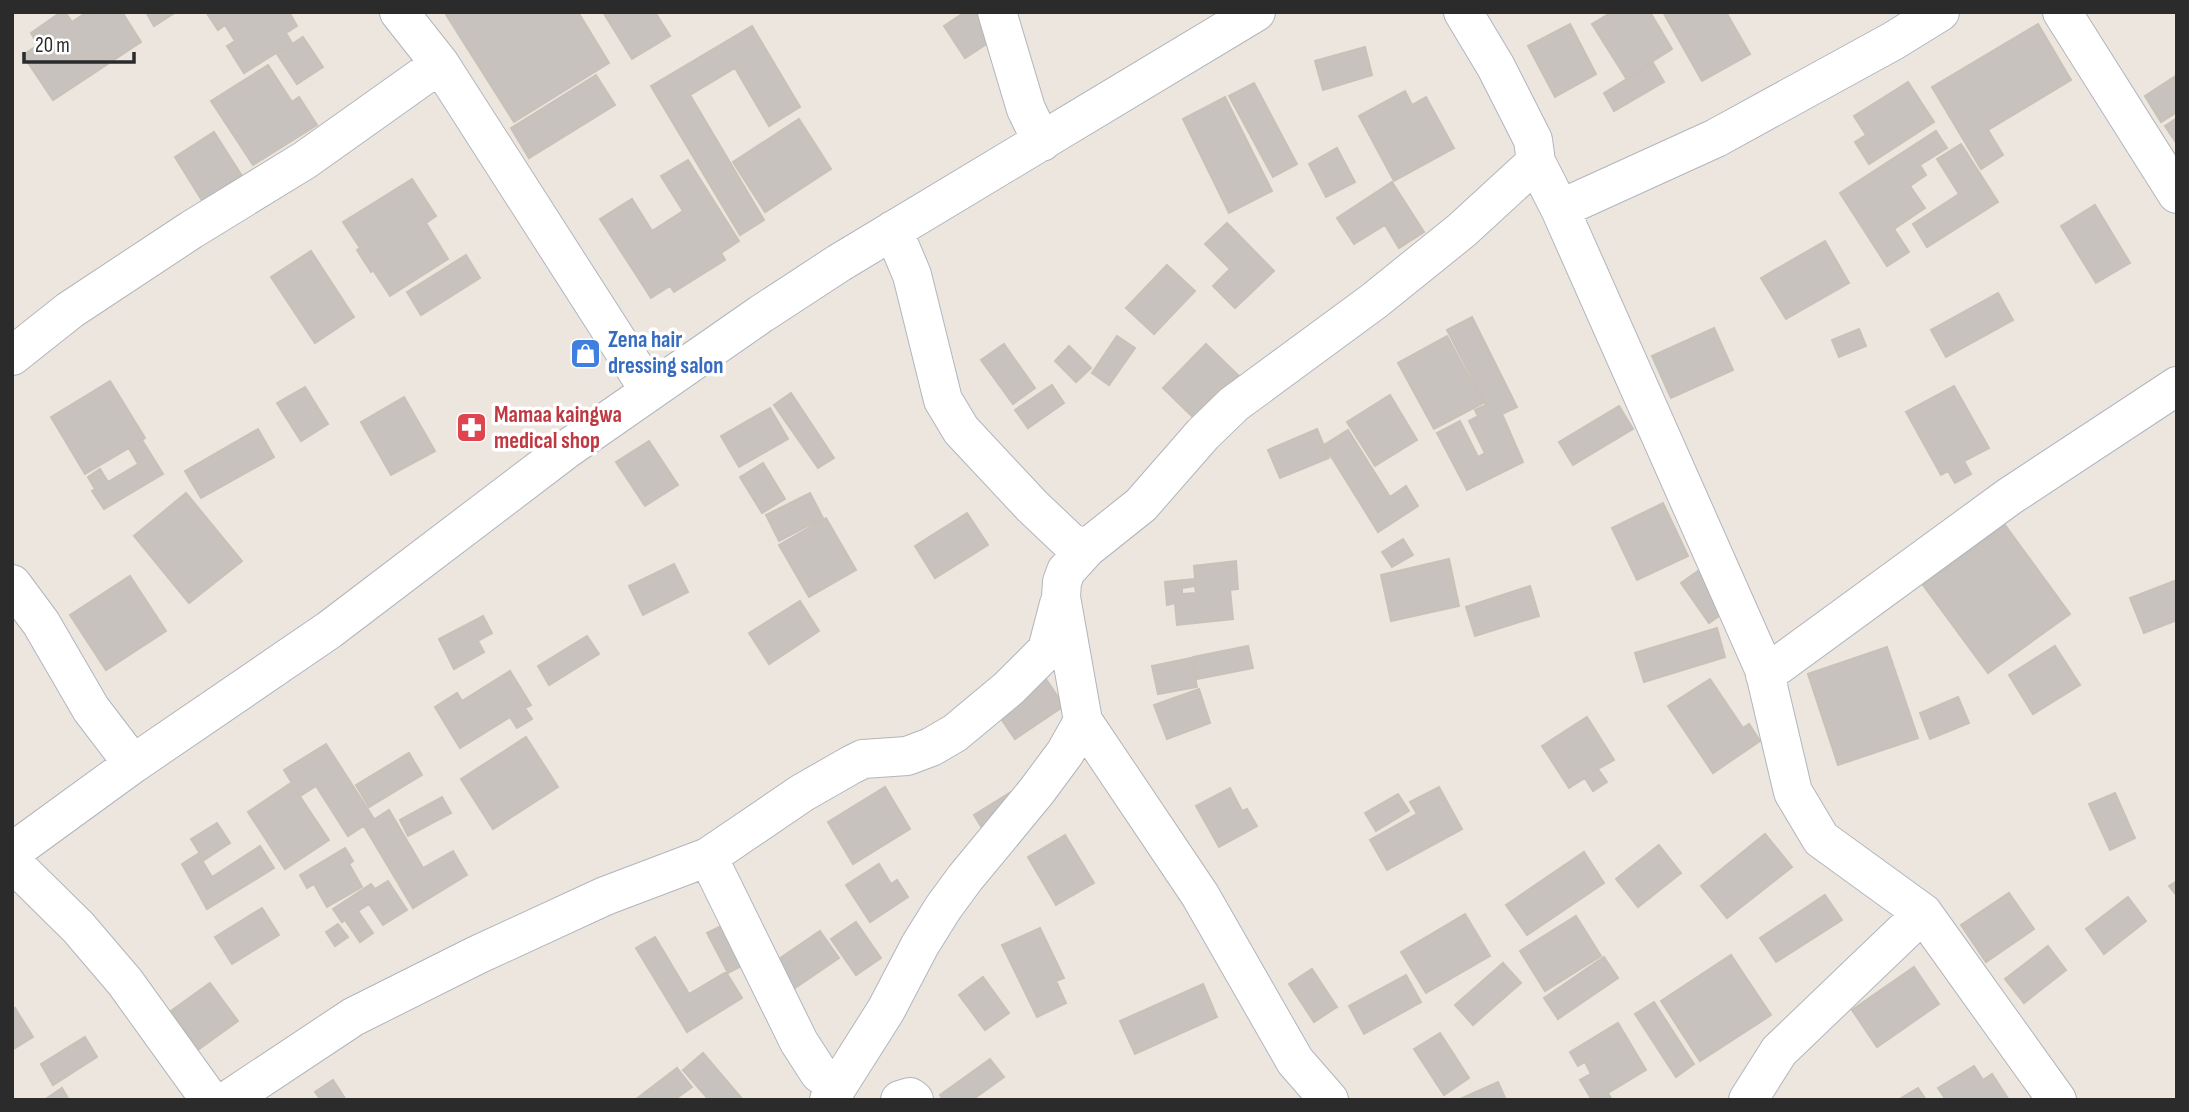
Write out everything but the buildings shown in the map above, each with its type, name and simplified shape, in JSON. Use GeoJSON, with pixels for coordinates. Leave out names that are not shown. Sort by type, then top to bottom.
{"type":"FeatureCollection","features":[{"type":"Feature","properties":{"kind":"street"},"geometry":{"type":"LineString","coordinates":[[998,12],[1026,109],[1042,142]]}},
{"type":"Feature","properties":{"kind":"street"},"geometry":{"type":"LineString","coordinates":[[12,852],[133,764],[329,630],[649,390],[893,230],[1256,12]]}},
{"type":"Feature","properties":{"kind":"street"},"geometry":{"type":"LineString","coordinates":[[1463,12],[1496,67],[1534,140],[1536,162],[1560,209],[1765,675],[1793,792],[1821,839],[1923,912],[2057,1100]]}},
{"type":"Feature","properties":{"kind":"street"},"geometry":{"type":"LineString","coordinates":[[1560,209],[1716,138],[1940,12]]}},
{"type":"Feature","properties":{"kind":"street"},"geometry":{"type":"LineString","coordinates":[[2062,12],[2177,194]]}},
{"type":"Feature","properties":{"kind":"street"},"geometry":{"type":"LineString","coordinates":[[404,14],[440,64],[649,390]]}},
{"type":"Feature","properties":{"kind":"street"},"geometry":{"type":"LineString","coordinates":[[12,356],[70,310],[191,230],[305,160],[440,64]]}},
{"type":"Feature","properties":{"kind":"street"},"geometry":{"type":"LineString","coordinates":[[228,1100],[353,1017],[593,901],[709,857],[802,793],[851,765],[863,759],[907,756],[931,747],[955,733],[1009,688],[1047,650],[1066,571],[1087,548],[1141,505],[1234,404],[1374,301],[1462,230],[1536,162]]}},
{"type":"Feature","properties":{"kind":"street"},"geometry":{"type":"LineString","coordinates":[[893,230],[912,275],[943,400],[961,430],[1031,506],[1071,543],[1087,548]]}},
{"type":"Feature","properties":{"kind":"street"},"geometry":{"type":"LineString","coordinates":[[1765,675],[2010,496],[2177,386]]}},
{"type":"Feature","properties":{"kind":"street"},"geometry":{"type":"LineString","coordinates":[[12,584],[41,623],[91,709],[133,764]]}},
{"type":"Feature","properties":{"kind":"street"},"geometry":{"type":"LineString","coordinates":[[1061,597],[1083,721],[1200,895],[1296,1060],[1329,1100]]}},
{"type":"Feature","properties":{"kind":"street"},"geometry":{"type":"LineString","coordinates":[[709,857],[799,1042],[833,1093],[886,1010],[943,908],[965,877],[1036,792],[1065,753],[1083,721]]}},
{"type":"Feature","properties":{"kind":"street"},"geometry":{"type":"LineString","coordinates":[[12,862],[78,927],[125,982],[210,1100]]}},
{"type":"Feature","properties":{"kind":"street"},"geometry":{"type":"LineString","coordinates":[[1748,1100],[1779,1051],[1923,912]]}},
{"type":"Feature","properties":{"kind":"street"},"geometry":{"type":"LineString","coordinates":[[900,1100],[910,1097],[914,1100]]}},
{"type":"Feature","properties":{"kind":"place","name":"Zena hair dressing salon"},"geometry":{"type":"Point","coordinates":[585,353]}},
{"type":"Feature","properties":{"kind":"place","name":"Mamaa kaingwa medical shop"},"geometry":{"type":"Point","coordinates":[471,428]}}]}
